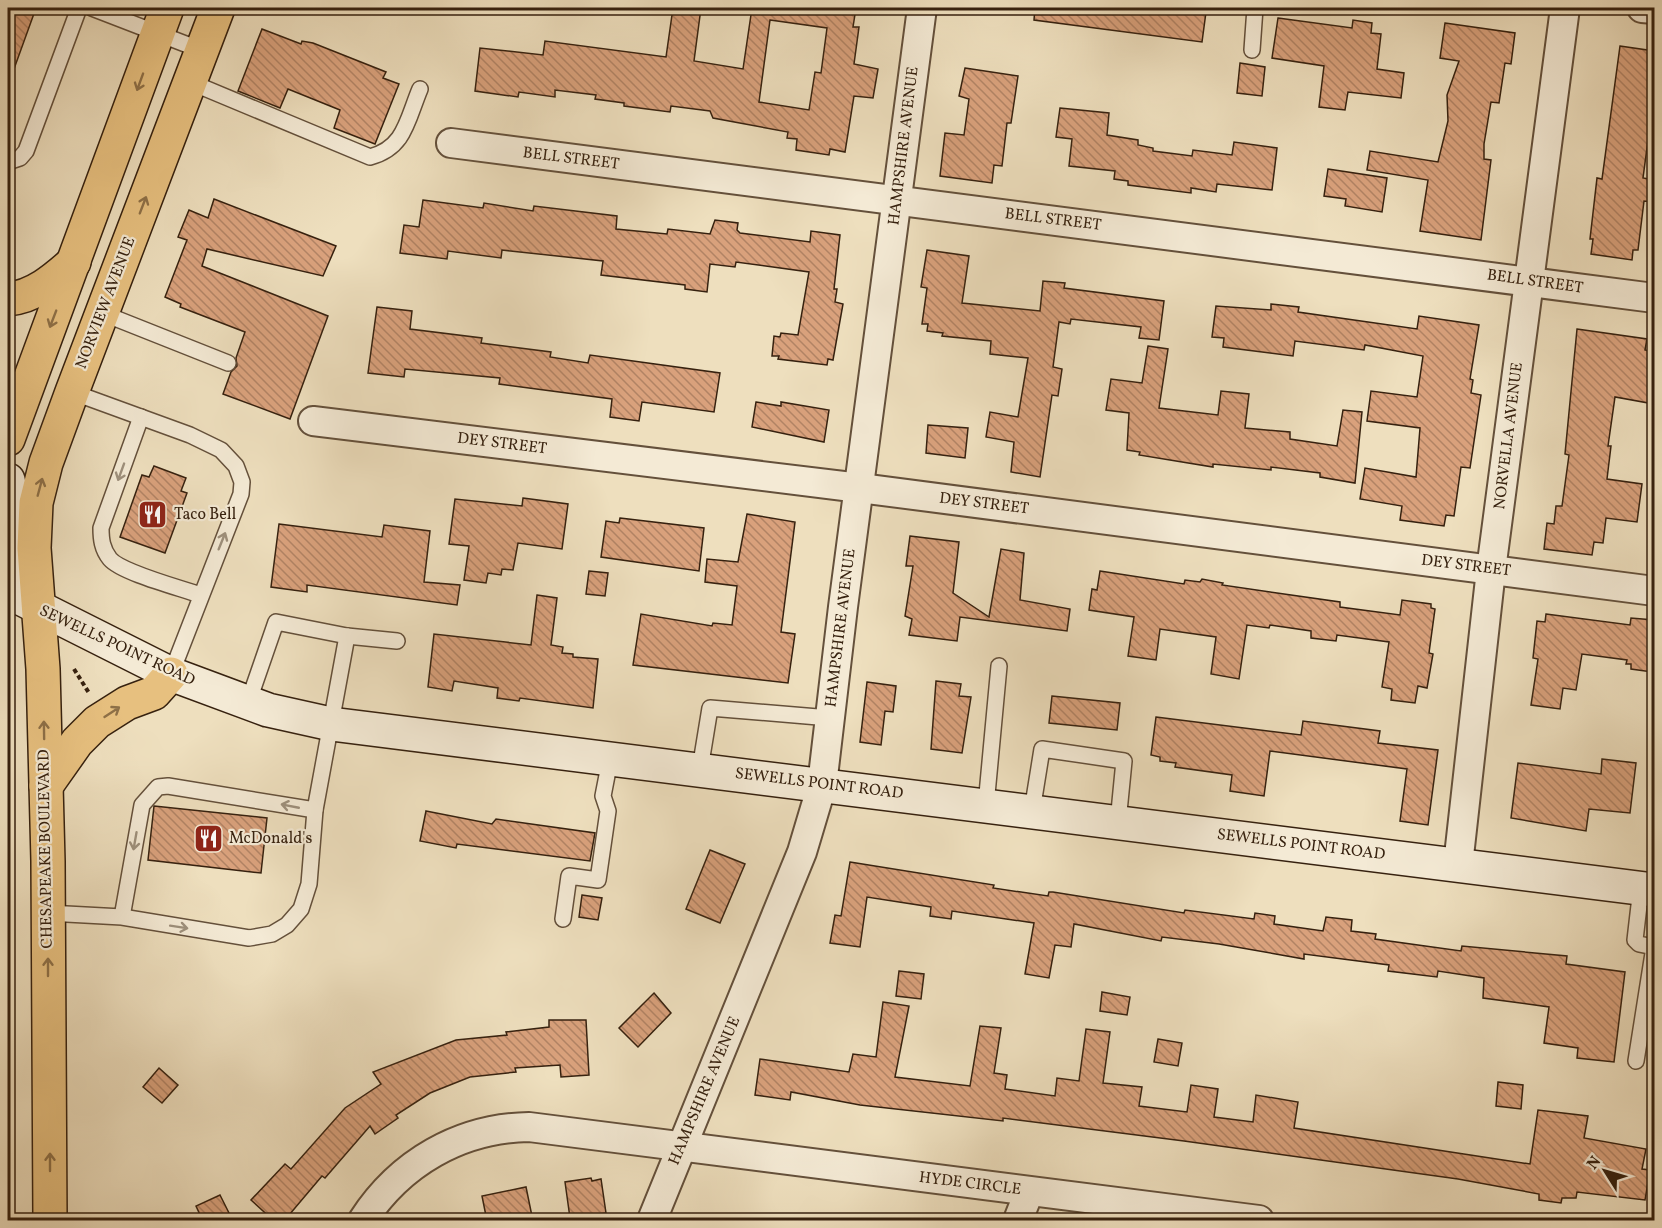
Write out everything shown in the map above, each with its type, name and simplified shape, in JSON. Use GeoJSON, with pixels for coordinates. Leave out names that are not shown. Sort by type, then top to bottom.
{"type":"FeatureCollection","features":[{"type":"Feature","properties":{"kind":"main road","name":"NORVIEW AVENUE"},"geometry":{"type":"LineString","coordinates":[[37,608],[33,549],[36,503],[46,463],[218,8]]}},
{"type":"Feature","properties":{"kind":"main road"},"geometry":{"type":"LineString","coordinates":[[8,440],[163,20]]}},
{"type":"Feature","properties":{"kind":"main road"},"geometry":{"type":"LineString","coordinates":[[8,299],[37,290],[55,280],[74,262]]}},
{"type":"Feature","properties":{"kind":"main road","name":"CHESAPEAKE BOULEVARD"},"geometry":{"type":"LineString","coordinates":[[8,480],[37,608],[42,669],[48,913],[50,1221]]}},
{"type":"Feature","properties":{"kind":"main road","name":"SEWELLS POINT ROAD"},"geometry":{"type":"LineString","coordinates":[[8,592],[171,674],[268,710],[331,724],[1648,889]]}},
{"type":"Feature","properties":{"kind":"main road"},"geometry":{"type":"LineString","coordinates":[[46,786],[77,742],[97,722],[127,703],[154,693],[171,674]]}},
{"type":"Feature","properties":{"kind":"street","name":"HAMPSHIRE AVENUE"},"geometry":{"type":"LineString","coordinates":[[652,1221],[802,852],[822,785],[922,8]]}},
{"type":"Feature","properties":{"kind":"street","name":"NORVELLA AVENUE"},"geometry":{"type":"LineString","coordinates":[[1458,865],[1491,570],[1565,8]]}},
{"type":"Feature","properties":{"kind":"street"},"geometry":{"type":"LineString","coordinates":[[1642,8],[1654,9]]}},
{"type":"Feature","properties":{"kind":"street","name":"BELL STREET"},"geometry":{"type":"LineString","coordinates":[[451,143],[1529,280],[1654,298]]}},
{"type":"Feature","properties":{"kind":"street","name":"DEY STREET"},"geometry":{"type":"LineString","coordinates":[[313,421],[860,488],[1654,591]]}},
{"type":"Feature","properties":{"kind":"street","name":"HYDE CIRCLE"},"geometry":{"type":"LineString","coordinates":[[363,1221],[398,1178],[419,1161],[449,1144],[481,1133],[529,1127],[1259,1221]]}},
{"type":"Feature","properties":{"kind":"street"},"geometry":{"type":"LineString","coordinates":[[1018,1221],[1029,1192]]}},
{"type":"Feature","properties":{"kind":"lane"},"geometry":{"type":"LineString","coordinates":[[8,162],[20,158],[26,151],[79,8]]}},
{"type":"Feature","properties":{"kind":"lane"},"geometry":{"type":"LineString","coordinates":[[92,8],[163,20],[201,50]]}},
{"type":"Feature","properties":{"kind":"lane"},"geometry":{"type":"LineString","coordinates":[[1252,50],[1255,8]]}},
{"type":"Feature","properties":{"kind":"lane"},"geometry":{"type":"LineString","coordinates":[[190,82],[370,157],[386,153],[397,144],[420,89]]}},
{"type":"Feature","properties":{"kind":"lane"},"geometry":{"type":"LineString","coordinates":[[102,313],[228,363]]}},
{"type":"Feature","properties":{"kind":"lane"},"geometry":{"type":"LineString","coordinates":[[72,392],[221,450],[236,466],[242,482],[241,494],[171,674]]}},
{"type":"Feature","properties":{"kind":"lane"},"geometry":{"type":"LineString","coordinates":[[141,417],[101,528],[102,545],[110,560],[126,569],[201,595]]}},
{"type":"Feature","properties":{"kind":"lane"},"geometry":{"type":"LineString","coordinates":[[248,703],[276,621],[347,636],[397,641]]}},
{"type":"Feature","properties":{"kind":"lane"},"geometry":{"type":"LineString","coordinates":[[48,913],[122,918],[249,938],[272,934],[287,925],[301,909],[309,885],[315,810],[347,636]]}},
{"type":"Feature","properties":{"kind":"lane"},"geometry":{"type":"LineString","coordinates":[[986,806],[999,666]]}},
{"type":"Feature","properties":{"kind":"lane"},"geometry":{"type":"LineString","coordinates":[[700,770],[710,708],[830,718]]}},
{"type":"Feature","properties":{"kind":"lane"},"geometry":{"type":"LineString","coordinates":[[1032,811],[1042,749],[1124,760],[1118,822]]}},
{"type":"Feature","properties":{"kind":"lane"},"geometry":{"type":"LineString","coordinates":[[563,919],[569,876],[598,880],[608,811],[603,796],[610,760]]}},
{"type":"Feature","properties":{"kind":"lane"},"geometry":{"type":"LineString","coordinates":[[122,918],[142,805],[158,787],[168,786],[240,796],[315,810]]}},
{"type":"Feature","properties":{"kind":"lane"},"geometry":{"type":"LineString","coordinates":[[1636,1061],[1654,947],[1639,944],[1635,940],[1648,889]]}},
{"type":"Feature","properties":{"kind":"path"},"geometry":{"type":"LineString","coordinates":[[74,669],[90,694]]}},
{"type":"Feature","properties":{"kind":"building"},"geometry":{"type":"Polygon","coordinates":[[[8,8],[36,8],[10,80],[8,79],[8,8]]]}},
{"type":"Feature","properties":{"kind":"building"},"geometry":{"type":"Polygon","coordinates":[[[673,8],[701,8],[694,61],[743,69],[752,8],[856,8],[853,27],[859,27],[854,64],[878,69],[873,98],[854,96],[845,152],[830,149],[829,155],[796,150],[797,139],[787,138],[788,132],[713,118],[710,111],[671,106],[670,112],[624,106],[624,103],[595,99],[596,95],[555,90],[555,97],[519,92],[518,97],[475,91],[480,48],[543,55],[545,41],[666,57],[673,8]],[[770,20],[759,102],[809,110],[815,72],[821,73],[827,28],[770,20]]]}},
{"type":"Feature","properties":{"kind":"building"},"geometry":{"type":"Polygon","coordinates":[[[1035,8],[1188,8],[1206,12],[1202,42],[1034,20],[1035,8]]]}},
{"type":"Feature","properties":{"kind":"building"},"geometry":{"type":"Polygon","coordinates":[[[1278,18],[1352,28],[1353,20],[1372,23],[1371,33],[1381,34],[1377,69],[1404,73],[1401,98],[1348,92],[1345,110],[1319,107],[1324,66],[1272,58],[1278,18]]]}},
{"type":"Feature","properties":{"kind":"building"},"geometry":{"type":"Polygon","coordinates":[[[1445,23],[1515,33],[1511,64],[1505,63],[1499,103],[1491,102],[1484,144],[1484,159],[1491,160],[1481,240],[1420,231],[1428,180],[1367,170],[1370,151],[1438,162],[1448,121],[1447,95],[1459,61],[1440,58],[1445,23]]]}},
{"type":"Feature","properties":{"kind":"building"},"geometry":{"type":"Polygon","coordinates":[[[262,29],[301,44],[302,41],[313,43],[386,72],[383,78],[399,84],[375,144],[334,128],[340,110],[288,89],[280,108],[238,91],[262,29]]]}},
{"type":"Feature","properties":{"kind":"building"},"geometry":{"type":"Polygon","coordinates":[[[1620,46],[1654,51],[1654,95],[1643,178],[1654,180],[1654,202],[1644,201],[1638,250],[1633,250],[1632,260],[1591,254],[1593,239],[1590,239],[1597,178],[1602,179],[1620,46]]]}},
{"type":"Feature","properties":{"kind":"building"},"geometry":{"type":"Polygon","coordinates":[[[1240,63],[1265,67],[1262,96],[1237,93],[1240,63]]]}},
{"type":"Feature","properties":{"kind":"building"},"geometry":{"type":"Polygon","coordinates":[[[965,68],[1018,76],[1011,123],[1007,123],[1002,166],[994,165],[992,183],[940,176],[945,133],[964,135],[969,99],[959,96],[965,68]]]}},
{"type":"Feature","properties":{"kind":"building"},"geometry":{"type":"Polygon","coordinates":[[[1060,108],[1109,113],[1107,135],[1138,140],[1138,145],[1153,148],[1153,151],[1192,156],[1193,150],[1232,155],[1234,142],[1277,148],[1272,190],[1217,184],[1216,192],[1191,188],[1191,193],[1128,185],[1128,181],[1114,179],[1115,171],[1069,166],[1072,139],[1056,137],[1060,108]]]}},
{"type":"Feature","properties":{"kind":"building"},"geometry":{"type":"Polygon","coordinates":[[[1328,169],[1387,178],[1382,212],[1345,206],[1346,199],[1324,196],[1328,169]]]}},
{"type":"Feature","properties":{"kind":"building"},"geometry":{"type":"Polygon","coordinates":[[[214,199],[336,246],[323,276],[207,249],[202,266],[328,316],[290,419],[223,394],[231,372],[237,366],[236,358],[245,332],[180,307],[181,304],[165,297],[187,240],[178,237],[189,210],[208,218],[214,199]]]}},
{"type":"Feature","properties":{"kind":"building"},"geometry":{"type":"Polygon","coordinates":[[[423,200],[483,208],[484,203],[533,211],[534,206],[617,216],[616,229],[667,234],[668,229],[710,234],[715,220],[738,223],[737,230],[740,233],[810,242],[811,231],[840,235],[834,289],[837,289],[835,302],[843,304],[833,360],[828,359],[827,365],[778,359],[779,356],[772,356],[774,336],[780,337],[781,333],[798,335],[809,272],[736,262],[735,267],[710,264],[707,292],[685,289],[685,285],[601,275],[603,261],[502,250],[501,258],[448,251],[447,259],[400,253],[404,225],[419,227],[423,200]]]}},
{"type":"Feature","properties":{"kind":"building"},"geometry":{"type":"Polygon","coordinates":[[[927,250],[969,256],[962,303],[1040,311],[1043,281],[1065,283],[1064,288],[1164,301],[1159,340],[1139,338],[1141,327],[1071,319],[1070,324],[1059,322],[1053,367],[1062,369],[1058,396],[1052,395],[1040,477],[1011,472],[1014,442],[986,437],[990,412],[1018,417],[1028,358],[990,354],[991,341],[942,336],[943,333],[927,331],[928,324],[922,324],[927,288],[921,287],[927,250]]]}},
{"type":"Feature","properties":{"kind":"building"},"geometry":{"type":"Polygon","coordinates":[[[1271,304],[1299,307],[1298,312],[1417,329],[1419,316],[1479,325],[1470,379],[1473,380],[1471,393],[1481,395],[1470,468],[1461,467],[1454,516],[1446,515],[1444,526],[1400,520],[1402,506],[1360,499],[1365,468],[1416,477],[1420,428],[1367,421],[1371,391],[1417,397],[1423,356],[1365,345],[1364,350],[1295,341],[1293,356],[1223,347],[1224,338],[1212,337],[1216,306],[1271,310],[1271,304]]]}},
{"type":"Feature","properties":{"kind":"building"},"geometry":{"type":"Polygon","coordinates":[[[377,307],[412,311],[410,329],[482,338],[481,343],[551,352],[550,357],[588,363],[590,355],[720,373],[714,412],[642,402],[639,421],[610,417],[612,399],[499,384],[500,378],[405,369],[404,377],[368,373],[377,307]]]}},
{"type":"Feature","properties":{"kind":"building"},"geometry":{"type":"Polygon","coordinates":[[[1577,329],[1647,339],[1645,350],[1654,352],[1654,404],[1615,397],[1608,446],[1611,446],[1607,479],[1642,484],[1637,522],[1606,518],[1603,543],[1594,542],[1592,555],[1544,549],[1547,523],[1554,524],[1556,506],[1562,506],[1569,455],[1565,454],[1577,329]]]}},
{"type":"Feature","properties":{"kind":"building"},"geometry":{"type":"Polygon","coordinates":[[[1148,346],[1168,349],[1159,408],[1218,415],[1221,391],[1249,394],[1245,428],[1290,432],[1290,439],[1337,446],[1343,410],[1362,412],[1355,483],[1320,477],[1320,473],[1271,467],[1271,470],[1213,464],[1213,467],[1139,455],[1140,452],[1127,450],[1129,413],[1106,410],[1111,379],[1142,383],[1148,346]]]}},
{"type":"Feature","properties":{"kind":"building"},"geometry":{"type":"Polygon","coordinates":[[[756,402],[781,406],[781,402],[829,410],[824,442],[752,427],[756,402]]]}},
{"type":"Feature","properties":{"kind":"building"},"geometry":{"type":"Polygon","coordinates":[[[928,425],[968,428],[965,458],[926,453],[928,425]]]}},
{"type":"Feature","properties":{"kind":"building","name":"Taco Bell"},"geometry":{"type":"Polygon","coordinates":[[[154,466],[186,478],[181,491],[187,493],[165,553],[120,537],[142,475],[149,477],[154,466]]]}},
{"type":"Feature","properties":{"kind":"building"},"geometry":{"type":"Polygon","coordinates":[[[523,498],[568,504],[562,549],[518,543],[513,570],[502,569],[501,575],[488,573],[486,583],[464,580],[469,546],[449,544],[455,499],[522,506],[523,498]]]}},
{"type":"Feature","properties":{"kind":"building"},"geometry":{"type":"Polygon","coordinates":[[[747,514],[795,522],[781,632],[795,634],[788,683],[633,665],[641,614],[712,626],[713,623],[732,625],[737,586],[705,582],[707,559],[738,562],[747,514]]]}},
{"type":"Feature","properties":{"kind":"building"},"geometry":{"type":"Polygon","coordinates":[[[620,518],[704,528],[699,571],[601,557],[606,521],[619,523],[620,518]]]}},
{"type":"Feature","properties":{"kind":"building"},"geometry":{"type":"Polygon","coordinates":[[[279,524],[382,537],[384,525],[430,531],[424,582],[460,585],[457,605],[307,585],[307,592],[271,587],[279,524]]]}},
{"type":"Feature","properties":{"kind":"building"},"geometry":{"type":"Polygon","coordinates":[[[910,536],[959,542],[953,593],[989,617],[1001,549],[1024,553],[1020,600],[1070,609],[1067,631],[960,617],[957,641],[909,635],[912,619],[905,616],[913,566],[906,566],[910,536]]]}},
{"type":"Feature","properties":{"kind":"building"},"geometry":{"type":"Polygon","coordinates":[[[589,571],[608,573],[605,596],[586,594],[589,571]]]}},
{"type":"Feature","properties":{"kind":"building"},"geometry":{"type":"Polygon","coordinates":[[[1100,571],[1184,584],[1185,580],[1200,582],[1202,579],[1223,583],[1222,585],[1340,602],[1340,607],[1400,615],[1402,600],[1431,604],[1431,608],[1435,609],[1429,653],[1433,654],[1427,688],[1418,686],[1415,703],[1391,700],[1392,689],[1382,687],[1389,642],[1337,635],[1336,641],[1311,638],[1311,631],[1270,625],[1269,628],[1247,625],[1239,679],[1211,674],[1216,637],[1160,629],[1156,660],[1128,656],[1134,617],[1089,610],[1092,589],[1097,590],[1100,571]]]}},
{"type":"Feature","properties":{"kind":"building"},"geometry":{"type":"Polygon","coordinates":[[[537,595],[557,598],[551,645],[563,647],[562,653],[573,654],[573,657],[598,659],[593,708],[520,698],[519,701],[497,698],[498,688],[454,681],[452,691],[428,687],[434,634],[531,645],[537,595]]]}},
{"type":"Feature","properties":{"kind":"building"},"geometry":{"type":"Polygon","coordinates":[[[1546,614],[1630,625],[1631,618],[1654,620],[1652,672],[1631,669],[1631,664],[1626,664],[1627,660],[1582,654],[1576,690],[1563,688],[1560,709],[1531,705],[1538,659],[1533,658],[1537,621],[1545,622],[1546,614]]]}},
{"type":"Feature","properties":{"kind":"building"},"geometry":{"type":"Polygon","coordinates":[[[936,681],[961,684],[959,696],[971,697],[962,753],[931,749],[936,681]]]}},
{"type":"Feature","properties":{"kind":"building"},"geometry":{"type":"Polygon","coordinates":[[[867,682],[896,686],[893,712],[885,711],[881,745],[860,742],[867,682]]]}},
{"type":"Feature","properties":{"kind":"building"},"geometry":{"type":"Polygon","coordinates":[[[1052,696],[1120,703],[1117,730],[1049,723],[1052,696]]]}},
{"type":"Feature","properties":{"kind":"building"},"geometry":{"type":"Polygon","coordinates":[[[1156,717],[1301,735],[1303,721],[1380,731],[1378,743],[1438,750],[1428,825],[1400,821],[1407,769],[1270,751],[1264,796],[1230,791],[1232,775],[1175,767],[1176,763],[1160,761],[1160,757],[1151,755],[1156,717]]]}},
{"type":"Feature","properties":{"kind":"building"},"geometry":{"type":"Polygon","coordinates":[[[1602,759],[1636,763],[1630,813],[1589,809],[1586,831],[1511,818],[1518,763],[1601,774],[1602,759]]]}},
{"type":"Feature","properties":{"kind":"building","name":"McDonald's"},"geometry":{"type":"Polygon","coordinates":[[[154,806],[267,818],[261,873],[148,860],[154,806]]]}},
{"type":"Feature","properties":{"kind":"building"},"geometry":{"type":"Polygon","coordinates":[[[426,811],[492,824],[496,819],[595,833],[590,861],[457,844],[456,848],[420,841],[426,811]]]}},
{"type":"Feature","properties":{"kind":"building"},"geometry":{"type":"Polygon","coordinates":[[[710,850],[745,864],[720,923],[686,909],[710,850]]]}},
{"type":"Feature","properties":{"kind":"building"},"geometry":{"type":"Polygon","coordinates":[[[850,862],[1048,896],[1049,892],[1053,892],[1184,913],[1185,910],[1254,919],[1255,913],[1275,916],[1274,924],[1323,931],[1326,917],[1352,920],[1351,931],[1376,934],[1375,939],[1461,951],[1462,946],[1567,956],[1566,964],[1625,972],[1614,1062],[1577,1058],[1578,1048],[1544,1043],[1549,1007],[1483,998],[1484,978],[1438,971],[1437,977],[1388,971],[1389,965],[1304,954],[1304,959],[1219,944],[1162,937],[1161,941],[1074,924],[1071,947],[1055,945],[1049,978],[1025,974],[1034,923],[952,911],[951,919],[930,916],[931,907],[867,897],[860,947],[830,943],[835,915],[841,916],[850,862]]]}},
{"type":"Feature","properties":{"kind":"building"},"geometry":{"type":"Polygon","coordinates":[[[582,895],[602,898],[598,920],[579,917],[582,895]]]}},
{"type":"Feature","properties":{"kind":"building"},"geometry":{"type":"Polygon","coordinates":[[[899,971],[924,974],[921,999],[896,996],[899,971]]]}},
{"type":"Feature","properties":{"kind":"building"},"geometry":{"type":"Polygon","coordinates":[[[1102,992],[1130,997],[1127,1015],[1100,1011],[1102,992]]]}},
{"type":"Feature","properties":{"kind":"building"},"geometry":{"type":"Polygon","coordinates":[[[654,993],[671,1013],[638,1047],[619,1028],[654,993]]]}},
{"type":"Feature","properties":{"kind":"building"},"geometry":{"type":"Polygon","coordinates":[[[883,1002],[909,1006],[895,1077],[970,1086],[980,1026],[1001,1028],[994,1073],[1007,1075],[1005,1089],[1055,1096],[1057,1078],[1079,1081],[1086,1029],[1110,1032],[1103,1083],[1142,1087],[1139,1106],[1187,1112],[1191,1085],[1218,1089],[1214,1117],[1253,1122],[1256,1095],[1298,1102],[1294,1128],[1530,1164],[1538,1110],[1588,1116],[1584,1138],[1646,1149],[1642,1169],[1650,1170],[1645,1200],[1577,1192],[1576,1198],[1562,1198],[1561,1203],[1539,1200],[1539,1194],[1458,1179],[1184,1141],[1003,1118],[1003,1121],[860,1105],[791,1092],[790,1100],[755,1095],[760,1059],[849,1072],[853,1054],[876,1057],[883,1002]]]}},
{"type":"Feature","properties":{"kind":"building"},"geometry":{"type":"Polygon","coordinates":[[[549,1020],[586,1020],[589,1075],[561,1077],[560,1065],[515,1068],[516,1072],[470,1077],[430,1093],[396,1115],[398,1118],[375,1134],[370,1126],[325,1178],[322,1176],[284,1221],[274,1221],[251,1200],[285,1164],[291,1169],[345,1108],[381,1084],[373,1072],[456,1040],[507,1035],[506,1032],[549,1027],[549,1020]]]}},
{"type":"Feature","properties":{"kind":"building"},"geometry":{"type":"Polygon","coordinates":[[[1158,1039],[1182,1043],[1178,1066],[1154,1062],[1158,1039]]]}},
{"type":"Feature","properties":{"kind":"building"},"geometry":{"type":"Polygon","coordinates":[[[159,1068],[178,1085],[162,1103],[143,1087],[159,1068]]]}},
{"type":"Feature","properties":{"kind":"building"},"geometry":{"type":"Polygon","coordinates":[[[1498,1082],[1523,1085],[1521,1109],[1496,1106],[1498,1082]]]}},
{"type":"Feature","properties":{"kind":"building"},"geometry":{"type":"Polygon","coordinates":[[[591,1178],[592,1181],[601,1179],[606,1213],[570,1218],[565,1182],[591,1178]]]}},
{"type":"Feature","properties":{"kind":"building"},"geometry":{"type":"Polygon","coordinates":[[[526,1187],[533,1221],[487,1221],[482,1196],[526,1187]]]}},
{"type":"Feature","properties":{"kind":"building"},"geometry":{"type":"Polygon","coordinates":[[[220,1195],[233,1221],[203,1221],[196,1206],[220,1195]]]}},
{"type":"Feature","properties":{"kind":"place","name":"Taco Bell"},"geometry":{"type":"Point","coordinates":[153,515]}},
{"type":"Feature","properties":{"kind":"place","name":"McDonald's"},"geometry":{"type":"Point","coordinates":[208,839]}}]}
